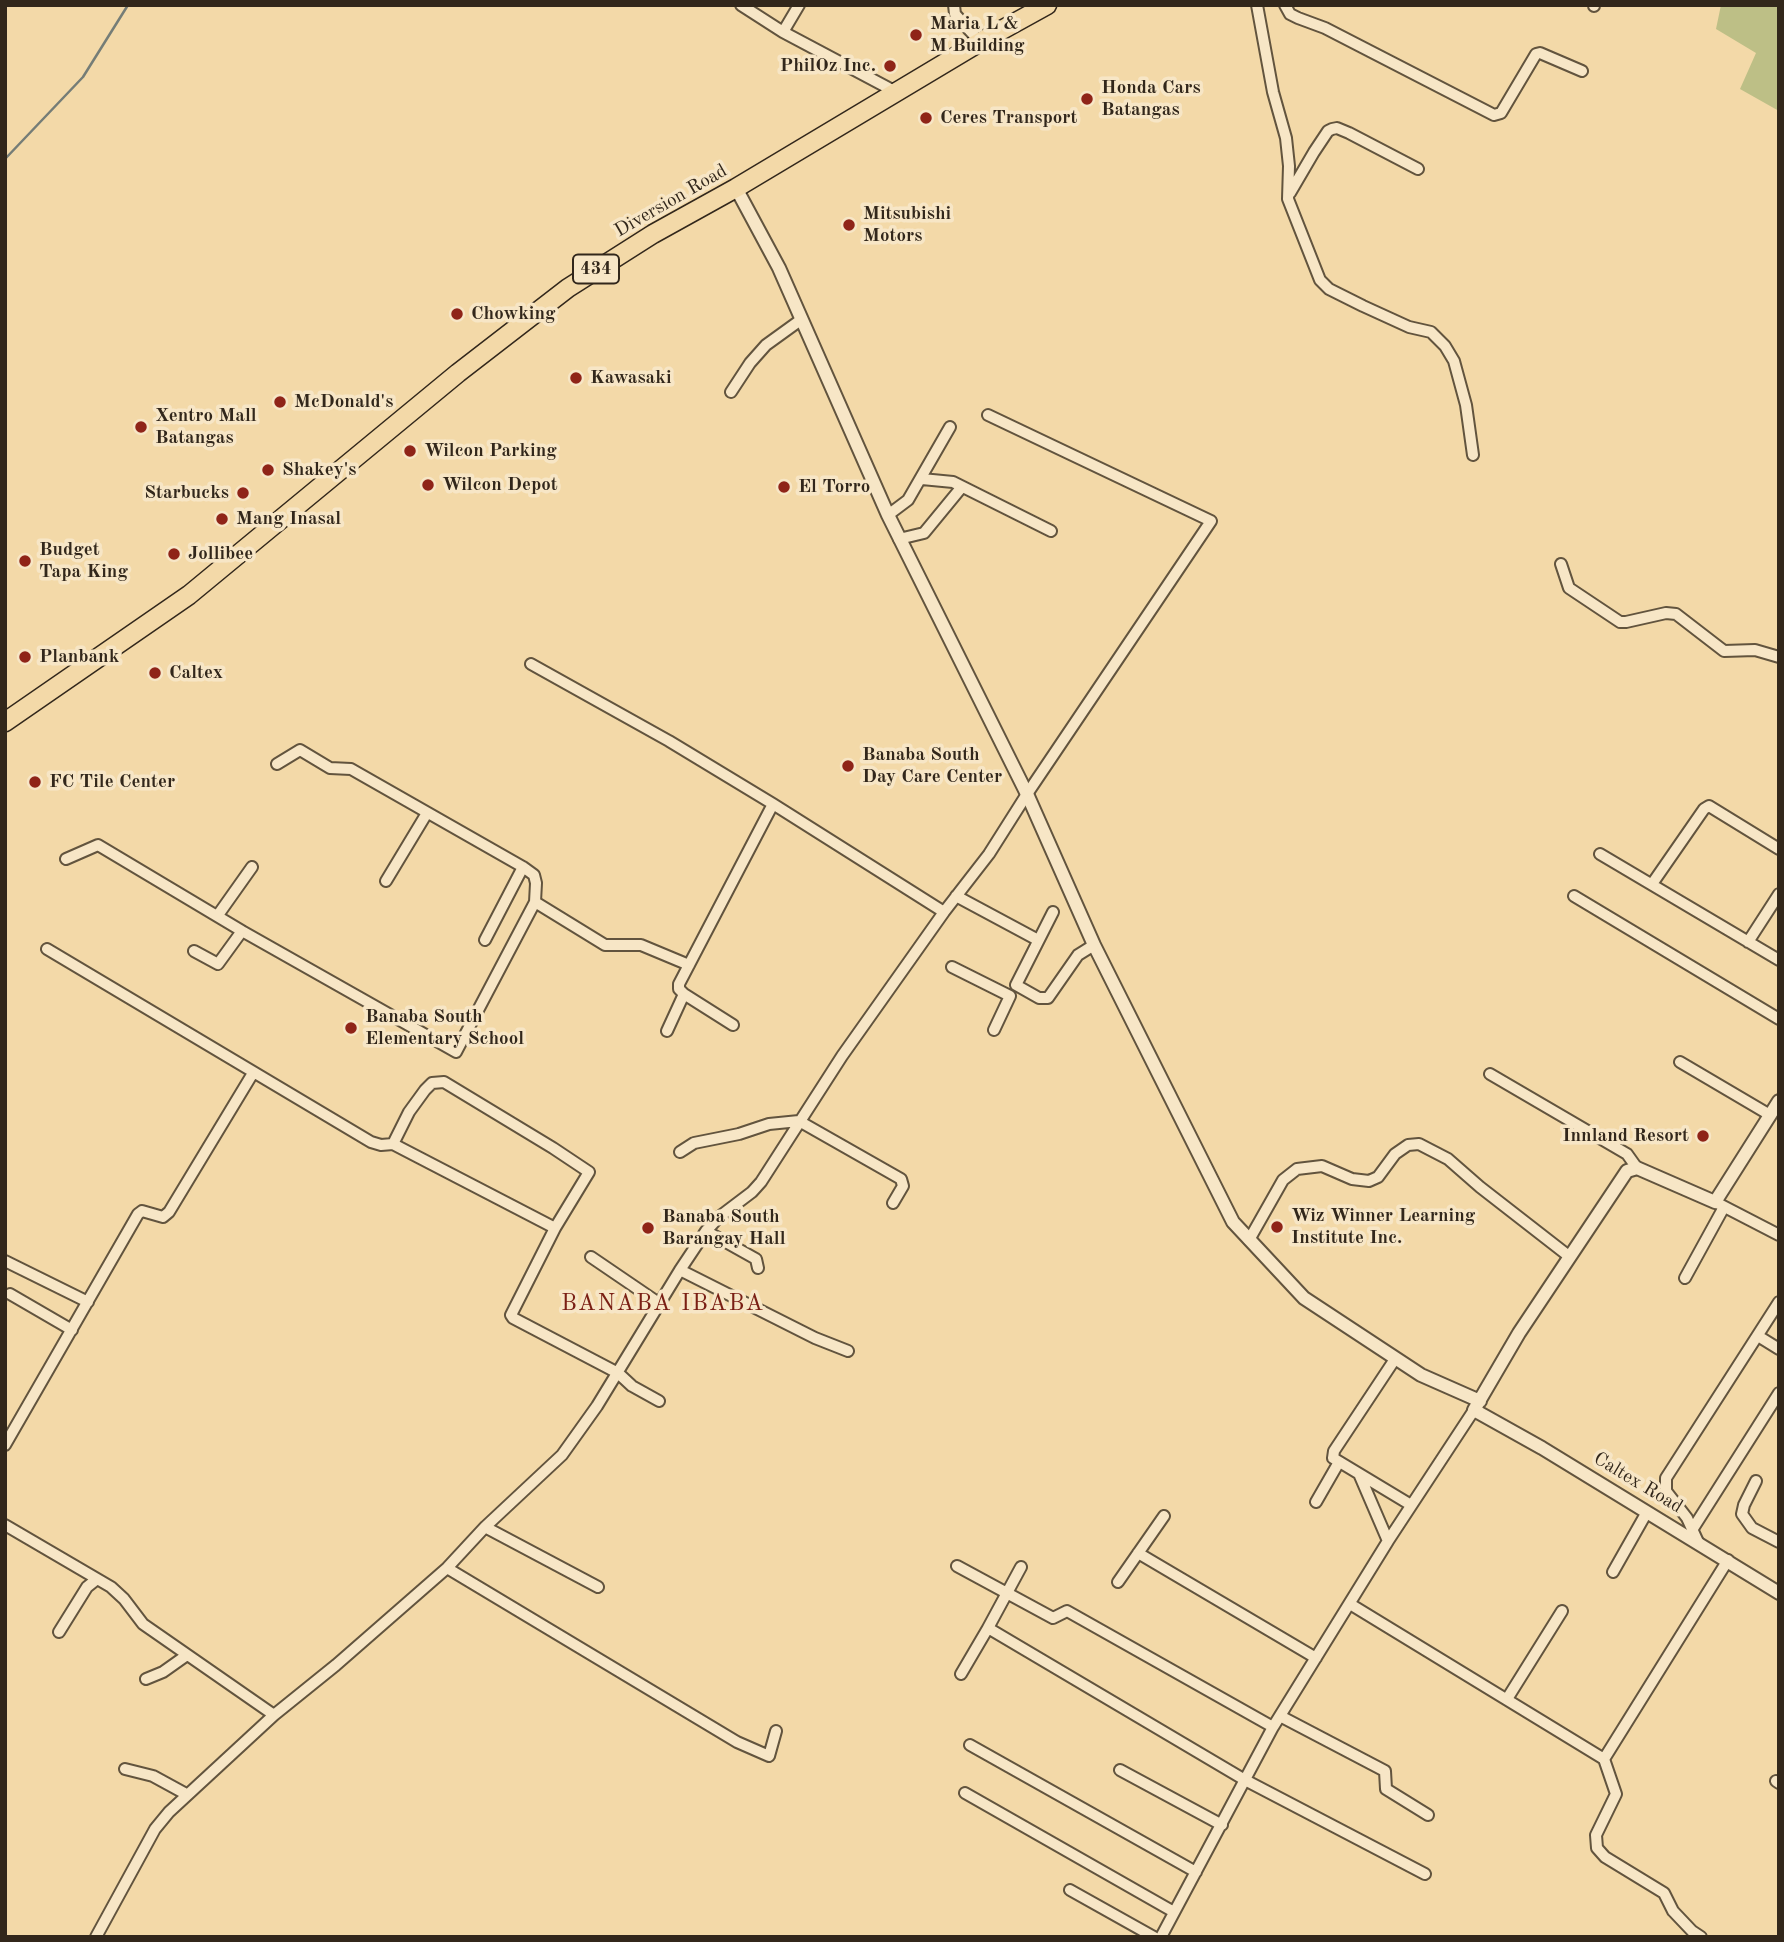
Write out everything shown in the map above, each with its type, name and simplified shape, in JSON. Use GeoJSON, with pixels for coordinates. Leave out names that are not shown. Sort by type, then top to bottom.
{"type":"FeatureCollection","features":[{"type":"Feature","properties":{"kind":"highway","name":"Diversion Road"},"geometry":{"type":"LineString","coordinates":[[5,722],[188,595],[458,373],[568,288],[653,234],[1047,5]]}},
{"type":"Feature","properties":{"kind":"street"},"geometry":{"type":"LineString","coordinates":[[741,5],[783,32],[896,92]]}},
{"type":"Feature","properties":{"kind":"street"},"geometry":{"type":"LineString","coordinates":[[783,32],[799,5]]}},
{"type":"Feature","properties":{"kind":"street"},"geometry":{"type":"LineString","coordinates":[[954,5],[955,14],[980,42]]}},
{"type":"Feature","properties":{"kind":"street"},"geometry":{"type":"LineString","coordinates":[[1257,5],[1273,92],[1286,138],[1290,193]]}},
{"type":"Feature","properties":{"kind":"street"},"geometry":{"type":"LineString","coordinates":[[1285,5],[1290,14],[1325,28],[1494,115],[1502,113],[1535,54],[1540,53],[1581,71]]}},
{"type":"Feature","properties":{"kind":"street"},"geometry":{"type":"LineString","coordinates":[[1418,169],[1349,133],[1337,128],[1332,129],[1324,137],[1288,199],[1320,280],[1329,289],[1409,327],[1431,332],[1445,346],[1454,361],[1466,405],[1473,455]]}},
{"type":"Feature","properties":{"kind":"street","name":"Caltex Road"},"geometry":{"type":"LineString","coordinates":[[736,188],[779,268],[899,539],[1027,794],[1094,945],[1233,1222],[1304,1298],[1421,1375],[1477,1405],[1647,1512],[1695,1536],[1779,1593]]}},
{"type":"Feature","properties":{"kind":"street"},"geometry":{"type":"LineString","coordinates":[[731,392],[766,345],[802,319]]}},
{"type":"Feature","properties":{"kind":"street"},"geometry":{"type":"LineString","coordinates":[[96,1937],[155,1829],[186,1794],[274,1715],[447,1568],[485,1527],[562,1455],[597,1406],[706,1231],[761,1182],[799,1121],[944,912],[989,854],[1211,521],[988,415]]}},
{"type":"Feature","properties":{"kind":"street"},"geometry":{"type":"LineString","coordinates":[[888,515],[908,500],[922,480],[950,426]]}},
{"type":"Feature","properties":{"kind":"street"},"geometry":{"type":"LineString","coordinates":[[922,480],[945,480],[1051,531]]}},
{"type":"Feature","properties":{"kind":"street"},"geometry":{"type":"LineString","coordinates":[[899,539],[924,533],[961,488]]}},
{"type":"Feature","properties":{"kind":"street"},"geometry":{"type":"LineString","coordinates":[[1561,564],[1569,588],[1620,622],[1666,613],[1676,614],[1724,651],[1755,650],[1779,657]]}},
{"type":"Feature","properties":{"kind":"street"},"geometry":{"type":"LineString","coordinates":[[531,664],[669,741],[944,912]]}},
{"type":"Feature","properties":{"kind":"street"},"geometry":{"type":"LineString","coordinates":[[66,859],[98,845],[242,931],[456,1052],[535,902],[534,875],[351,769],[330,768],[300,750],[277,764]]}},
{"type":"Feature","properties":{"kind":"street"},"geometry":{"type":"LineString","coordinates":[[733,1025],[684,994],[679,989],[679,984],[773,804]]}},
{"type":"Feature","properties":{"kind":"street"},"geometry":{"type":"LineString","coordinates":[[1652,884],[1704,809],[1709,806],[1779,849]]}},
{"type":"Feature","properties":{"kind":"street"},"geometry":{"type":"LineString","coordinates":[[386,881],[427,813]]}},
{"type":"Feature","properties":{"kind":"street"},"geometry":{"type":"LineString","coordinates":[[1600,854],[1779,960]]}},
{"type":"Feature","properties":{"kind":"street"},"geometry":{"type":"LineString","coordinates":[[218,915],[252,867]]}},
{"type":"Feature","properties":{"kind":"street"},"geometry":{"type":"LineString","coordinates":[[485,940],[523,867]]}},
{"type":"Feature","properties":{"kind":"street"},"geometry":{"type":"LineString","coordinates":[[1748,942],[1779,894]]}},
{"type":"Feature","properties":{"kind":"street"},"geometry":{"type":"LineString","coordinates":[[956,896],[1038,940]]}},
{"type":"Feature","properties":{"kind":"street"},"geometry":{"type":"LineString","coordinates":[[1574,896],[1779,1019]]}},
{"type":"Feature","properties":{"kind":"street"},"geometry":{"type":"LineString","coordinates":[[535,902],[604,945],[641,945],[689,965]]}},
{"type":"Feature","properties":{"kind":"street"},"geometry":{"type":"LineString","coordinates":[[994,1030],[1053,912]]}},
{"type":"Feature","properties":{"kind":"street"},"geometry":{"type":"LineString","coordinates":[[194,951],[218,964],[242,931]]}},
{"type":"Feature","properties":{"kind":"street"},"geometry":{"type":"LineString","coordinates":[[1016,985],[1039,998],[1048,999],[1078,955],[1094,945]]}},
{"type":"Feature","properties":{"kind":"street"},"geometry":{"type":"LineString","coordinates":[[47,949],[371,1142],[393,1144],[555,1228]]}},
{"type":"Feature","properties":{"kind":"street"},"geometry":{"type":"LineString","coordinates":[[952,967],[1010,996]]}},
{"type":"Feature","properties":{"kind":"street"},"geometry":{"type":"LineString","coordinates":[[667,1031],[684,994]]}},
{"type":"Feature","properties":{"kind":"street"},"geometry":{"type":"LineString","coordinates":[[1680,1062],[1770,1115]]}},
{"type":"Feature","properties":{"kind":"street"},"geometry":{"type":"LineString","coordinates":[[5,1445],[138,1214],[142,1211],[163,1217],[169,1212],[253,1073]]}},
{"type":"Feature","properties":{"kind":"street"},"geometry":{"type":"LineString","coordinates":[[1490,1074],[1627,1154],[1637,1168],[1779,1235]]}},
{"type":"Feature","properties":{"kind":"street"},"geometry":{"type":"LineString","coordinates":[[393,1144],[408,1112],[432,1083],[444,1082],[589,1172],[555,1228],[511,1315],[618,1373],[632,1386],[659,1401]]}},
{"type":"Feature","properties":{"kind":"street"},"geometry":{"type":"LineString","coordinates":[[1685,1278],[1720,1205],[1779,1101]]}},
{"type":"Feature","properties":{"kind":"street"},"geometry":{"type":"LineString","coordinates":[[680,1152],[694,1143],[739,1134],[769,1124],[799,1121],[901,1179],[903,1186],[893,1203]]}},
{"type":"Feature","properties":{"kind":"street"},"geometry":{"type":"LineString","coordinates":[[1249,1240],[1283,1180],[1297,1169],[1321,1166],[1352,1179],[1369,1181],[1378,1177],[1395,1154],[1408,1145],[1419,1144],[1448,1159],[1570,1257]]}},
{"type":"Feature","properties":{"kind":"street"},"geometry":{"type":"LineString","coordinates":[[1161,1937],[1273,1727],[1388,1541],[1477,1405],[1519,1333],[1627,1171],[1637,1168]]}},
{"type":"Feature","properties":{"kind":"street"},"geometry":{"type":"LineString","coordinates":[[706,1231],[756,1259],[758,1268]]}},
{"type":"Feature","properties":{"kind":"street"},"geometry":{"type":"LineString","coordinates":[[591,1257],[660,1304]]}},
{"type":"Feature","properties":{"kind":"street"},"geometry":{"type":"LineString","coordinates":[[5,1261],[88,1302]]}},
{"type":"Feature","properties":{"kind":"street"},"geometry":{"type":"LineString","coordinates":[[680,1270],[815,1338],[848,1351]]}},
{"type":"Feature","properties":{"kind":"street"},"geometry":{"type":"LineString","coordinates":[[10,1294],[72,1330]]}},
{"type":"Feature","properties":{"kind":"street"},"geometry":{"type":"LineString","coordinates":[[1695,1536],[1687,1518],[1666,1491],[1666,1478],[1779,1303]]}},
{"type":"Feature","properties":{"kind":"street"},"geometry":{"type":"LineString","coordinates":[[1758,1336],[1779,1349]]}},
{"type":"Feature","properties":{"kind":"street"},"geometry":{"type":"LineString","coordinates":[[1395,1359],[1334,1451],[1333,1458],[1411,1505]]}},
{"type":"Feature","properties":{"kind":"street"},"geometry":{"type":"LineString","coordinates":[[1695,1536],[1779,1394]]}},
{"type":"Feature","properties":{"kind":"street"},"geometry":{"type":"LineString","coordinates":[[1316,1502],[1339,1462]]}},
{"type":"Feature","properties":{"kind":"street"},"geometry":{"type":"LineString","coordinates":[[1360,1475],[1388,1541]]}},
{"type":"Feature","properties":{"kind":"street"},"geometry":{"type":"LineString","coordinates":[[1756,1481],[1742,1514],[1752,1528],[1779,1542]]}},
{"type":"Feature","properties":{"kind":"street"},"geometry":{"type":"LineString","coordinates":[[1613,1572],[1647,1512]]}},
{"type":"Feature","properties":{"kind":"street"},"geometry":{"type":"LineString","coordinates":[[1118,1582],[1164,1516]]}},
{"type":"Feature","properties":{"kind":"street"},"geometry":{"type":"LineString","coordinates":[[5,1525],[97,1579],[124,1599],[142,1624],[274,1715]]}},
{"type":"Feature","properties":{"kind":"street"},"geometry":{"type":"LineString","coordinates":[[485,1527],[598,1587]]}},
{"type":"Feature","properties":{"kind":"street"},"geometry":{"type":"LineString","coordinates":[[1138,1553],[1317,1658]]}},
{"type":"Feature","properties":{"kind":"street"},"geometry":{"type":"LineString","coordinates":[[1604,1759],[1728,1560]]}},
{"type":"Feature","properties":{"kind":"street"},"geometry":{"type":"LineString","coordinates":[[957,1566],[1053,1618],[1067,1611],[1273,1727]]}},
{"type":"Feature","properties":{"kind":"street"},"geometry":{"type":"LineString","coordinates":[[961,1674],[1021,1567]]}},
{"type":"Feature","properties":{"kind":"street"},"geometry":{"type":"LineString","coordinates":[[447,1568],[737,1742],[769,1756],[776,1731]]}},
{"type":"Feature","properties":{"kind":"street"},"geometry":{"type":"LineString","coordinates":[[59,1632],[88,1587],[97,1579]]}},
{"type":"Feature","properties":{"kind":"street"},"geometry":{"type":"LineString","coordinates":[[1350,1604],[1604,1759],[1616,1794],[1596,1835],[1597,1848],[1605,1857],[1664,1893],[1673,1911],[1701,1937]]}},
{"type":"Feature","properties":{"kind":"street"},"geometry":{"type":"LineString","coordinates":[[1507,1699],[1562,1611]]}},
{"type":"Feature","properties":{"kind":"street"},"geometry":{"type":"LineString","coordinates":[[988,1628],[1245,1780],[1425,1874]]}},
{"type":"Feature","properties":{"kind":"street"},"geometry":{"type":"LineString","coordinates":[[146,1679],[163,1672],[187,1655]]}},
{"type":"Feature","properties":{"kind":"street"},"geometry":{"type":"LineString","coordinates":[[1280,1716],[1385,1771],[1386,1789],[1428,1815]]}},
{"type":"Feature","properties":{"kind":"street"},"geometry":{"type":"LineString","coordinates":[[970,1745],[1196,1872]]}},
{"type":"Feature","properties":{"kind":"street"},"geometry":{"type":"LineString","coordinates":[[125,1769],[153,1776],[186,1794]]}},
{"type":"Feature","properties":{"kind":"street"},"geometry":{"type":"LineString","coordinates":[[1120,1770],[1222,1825]]}},
{"type":"Feature","properties":{"kind":"street"},"geometry":{"type":"LineString","coordinates":[[965,1793],[1174,1912]]}},
{"type":"Feature","properties":{"kind":"street"},"geometry":{"type":"LineString","coordinates":[[1070,1891],[1154,1937]]}},
{"type":"Feature","properties":{"kind":"green space"},"geometry":{"type":"Polygon","coordinates":[[[1721,5],[1779,5],[1779,111],[1740,89],[1756,53],[1716,29],[1721,5]]]}},
{"type":"Feature","properties":{"kind":"waterway"},"geometry":{"type":"LineString","coordinates":[[5,159],[83,77],[128,5]]}},
{"type":"Feature","properties":{"kind":"place","name":"Maria L & M Building"},"geometry":{"type":"Point","coordinates":[916,35]}},
{"type":"Feature","properties":{"kind":"place","name":"PhilOz Inc."},"geometry":{"type":"Point","coordinates":[890,66]}},
{"type":"Feature","properties":{"kind":"place","name":"Honda Cars Batangas"},"geometry":{"type":"Point","coordinates":[1087,99]}},
{"type":"Feature","properties":{"kind":"place","name":"Ceres Transport"},"geometry":{"type":"Point","coordinates":[926,118]}},
{"type":"Feature","properties":{"kind":"place","name":"Mitsubishi Motors"},"geometry":{"type":"Point","coordinates":[849,225]}},
{"type":"Feature","properties":{"kind":"place","name":"Chowking"},"geometry":{"type":"Point","coordinates":[457,314]}},
{"type":"Feature","properties":{"kind":"place","name":"Kawasaki"},"geometry":{"type":"Point","coordinates":[576,378]}},
{"type":"Feature","properties":{"kind":"place","name":"McDonald's"},"geometry":{"type":"Point","coordinates":[280,402]}},
{"type":"Feature","properties":{"kind":"place","name":"Xentro Mall Batangas"},"geometry":{"type":"Point","coordinates":[141,427]}},
{"type":"Feature","properties":{"kind":"place","name":"Wilcon Parking"},"geometry":{"type":"Point","coordinates":[410,451]}},
{"type":"Feature","properties":{"kind":"place","name":"Shakey's"},"geometry":{"type":"Point","coordinates":[268,470]}},
{"type":"Feature","properties":{"kind":"place","name":"Wilcon Depot"},"geometry":{"type":"Point","coordinates":[428,485]}},
{"type":"Feature","properties":{"kind":"place","name":"El Torro"},"geometry":{"type":"Point","coordinates":[784,487]}},
{"type":"Feature","properties":{"kind":"place","name":"Starbucks"},"geometry":{"type":"Point","coordinates":[243,493]}},
{"type":"Feature","properties":{"kind":"place","name":"Mang Inasal"},"geometry":{"type":"Point","coordinates":[222,519]}},
{"type":"Feature","properties":{"kind":"place","name":"Jollibee"},"geometry":{"type":"Point","coordinates":[174,554]}},
{"type":"Feature","properties":{"kind":"place","name":"Budget Tapa King"},"geometry":{"type":"Point","coordinates":[25,561]}},
{"type":"Feature","properties":{"kind":"place","name":"Planbank"},"geometry":{"type":"Point","coordinates":[25,657]}},
{"type":"Feature","properties":{"kind":"place","name":"Caltex"},"geometry":{"type":"Point","coordinates":[155,673]}},
{"type":"Feature","properties":{"kind":"place","name":"Banaba South Day Care Center"},"geometry":{"type":"Point","coordinates":[848,766]}},
{"type":"Feature","properties":{"kind":"place","name":"FC Tile Center"},"geometry":{"type":"Point","coordinates":[35,782]}},
{"type":"Feature","properties":{"kind":"place","name":"Banaba South Elementary School"},"geometry":{"type":"Point","coordinates":[351,1028]}},
{"type":"Feature","properties":{"kind":"place","name":"Innland Resort"},"geometry":{"type":"Point","coordinates":[1703,1136]}},
{"type":"Feature","properties":{"kind":"place","name":"Wiz Winner Learning Institute Inc."},"geometry":{"type":"Point","coordinates":[1277,1227]}},
{"type":"Feature","properties":{"kind":"place","name":"Banaba South Barangay Hall"},"geometry":{"type":"Point","coordinates":[648,1228]}},
{"type":"Feature","properties":{"kind":"district","name":"BANABA IBABA"},"geometry":{"type":"Point","coordinates":[663,1304]}}]}
